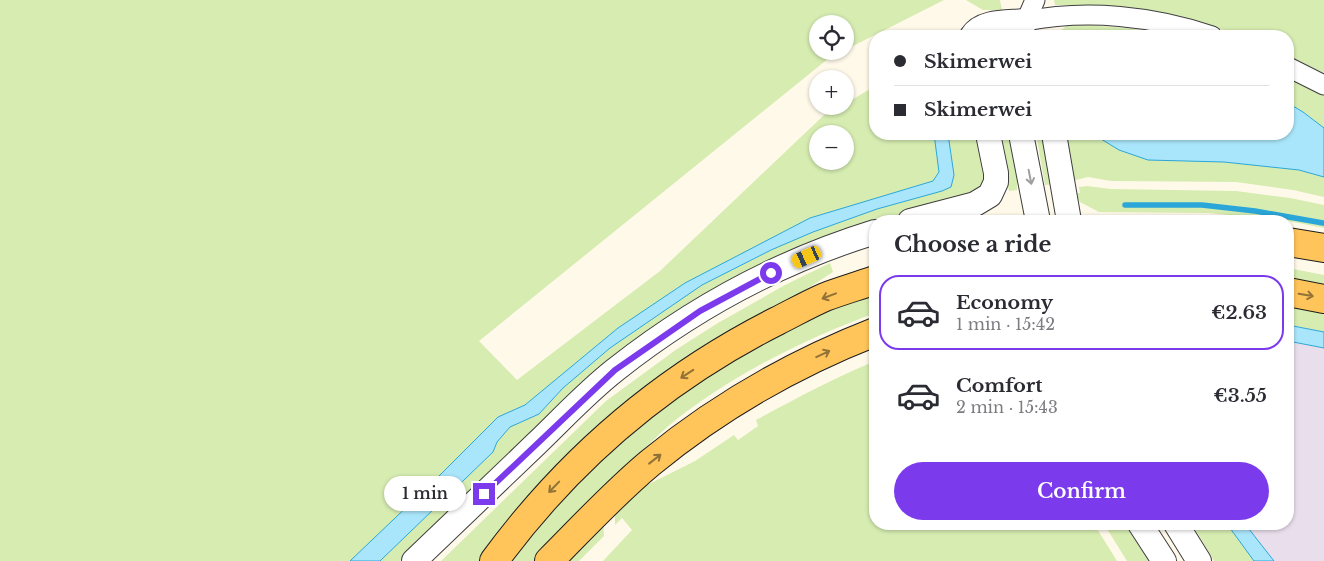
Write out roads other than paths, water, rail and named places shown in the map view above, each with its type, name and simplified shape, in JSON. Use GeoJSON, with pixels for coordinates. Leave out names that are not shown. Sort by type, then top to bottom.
{"type":"FeatureCollection","features":[{"type":"Feature","properties":{"kind":"main road"},"geometry":{"type":"LineString","coordinates":[[1294,243],[1324,248]]}},
{"type":"Feature","properties":{"kind":"main road"},"geometry":{"type":"LineString","coordinates":[[494,561],[549,492],[588,452],[668,386],[738,341],[824,297],[869,282]]}},
{"type":"Feature","properties":{"kind":"main road"},"geometry":{"type":"LineString","coordinates":[[1294,293],[1324,299]]}},
{"type":"Feature","properties":{"kind":"main road"},"geometry":{"type":"LineString","coordinates":[[549,561],[618,491],[650,463],[723,410],[799,365],[869,335]]}},
{"type":"Feature","properties":{"kind":"street"},"geometry":{"type":"LineString","coordinates":[[976,30],[983,25],[1028,23],[1062,15],[1116,16],[1172,25],[1190,30]]}},
{"type":"Feature","properties":{"kind":"street"},"geometry":{"type":"LineString","coordinates":[[1294,70],[1324,85]]}},
{"type":"Feature","properties":{"kind":"street"},"geometry":{"type":"LineString","coordinates":[[933,215],[975,204],[990,195],[996,182],[996,172],[989,140]]}},
{"type":"Feature","properties":{"kind":"street"},"geometry":{"type":"LineString","coordinates":[[1023,140],[1037,215]]}},
{"type":"Feature","properties":{"kind":"street"},"geometry":{"type":"LineString","coordinates":[[1055,140],[1069,215]]}},
{"type":"Feature","properties":{"kind":"street"},"geometry":{"type":"LineString","coordinates":[[414,561],[588,394],[644,349],[700,311],[735,291],[807,257],[869,234]]}},
{"type":"Feature","properties":{"kind":"street"},"geometry":{"type":"LineString","coordinates":[[1144,530],[1164,561]]}},
{"type":"Feature","properties":{"kind":"street"},"geometry":{"type":"LineString","coordinates":[[1180,530],[1199,561]]}},
{"type":"Feature","properties":{"kind":"water"},"geometry":{"type":"Polygon","coordinates":[[[1294,107],[1324,128],[1324,177],[1299,170],[1224,162],[1148,160],[1119,150],[1103,140],[1294,140],[1294,107]]]}},
{"type":"Feature","properties":{"kind":"water"},"geometry":{"type":"Polygon","coordinates":[[[935,140],[949,140],[954,175],[951,187],[877,209],[813,232],[771,250],[702,285],[610,348],[563,388],[539,414],[510,427],[497,442],[493,452],[380,561],[350,561],[498,417],[525,405],[618,328],[685,283],[810,218],[933,181],[939,172],[935,140]]]}},
{"type":"Feature","properties":{"kind":"water"},"geometry":{"type":"Polygon","coordinates":[[[1294,326],[1324,332],[1324,348],[1294,342],[1294,326]]]}},
{"type":"Feature","properties":{"kind":"water"},"geometry":{"type":"Polygon","coordinates":[[[1231,530],[1250,530],[1274,561],[1254,561],[1231,530]]]}},
{"type":"Feature","properties":{"kind":"waterway"},"geometry":{"type":"LineString","coordinates":[[1125,205],[1202,205],[1278,215]]}},
{"type":"Feature","properties":{"kind":"waterway"},"geometry":{"type":"LineString","coordinates":[[1294,218],[1323,223]]}}]}
